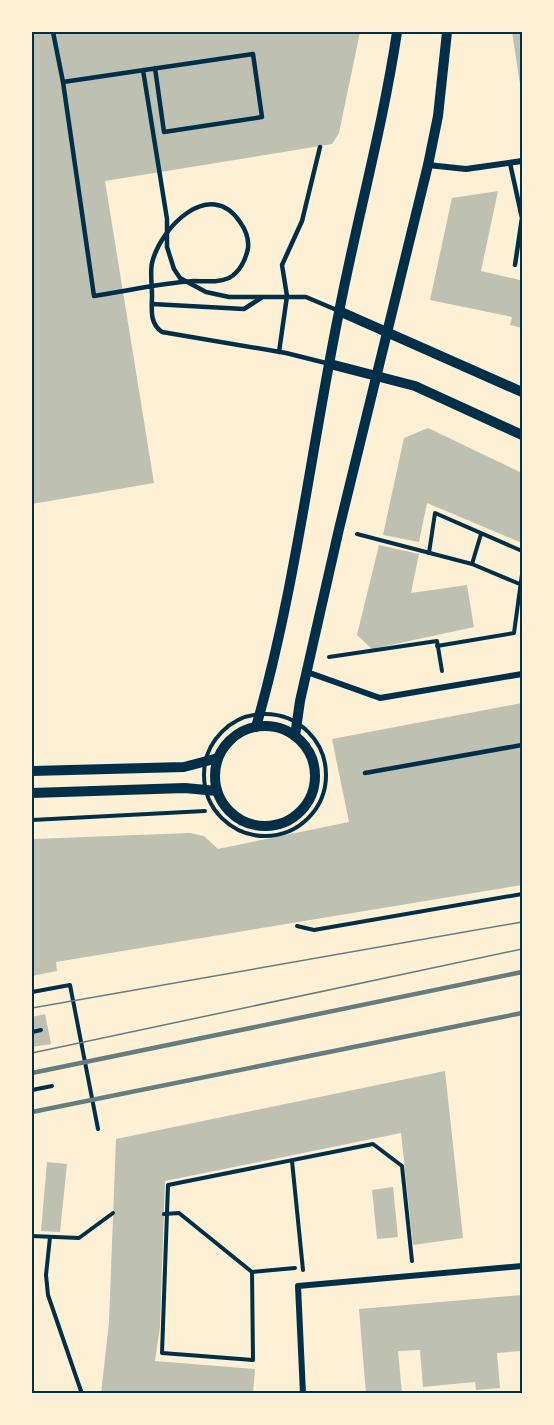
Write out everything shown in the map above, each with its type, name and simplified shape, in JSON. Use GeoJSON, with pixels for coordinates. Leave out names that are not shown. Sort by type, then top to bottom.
{"type":"FeatureCollection","features":[{"type":"Feature","properties":{"kind":"street"},"geometry":{"type":"LineString","coordinates":[[256,727],[272,670],[309,486],[339,311],[397,32]]}},
{"type":"Feature","properties":{"kind":"street"},"geometry":{"type":"LineString","coordinates":[[295,736],[339,530],[428,165],[438,116],[447,32]]}},
{"type":"Feature","properties":{"kind":"street"},"geometry":{"type":"LineString","coordinates":[[428,165],[466,169],[522,161]]}},
{"type":"Feature","properties":{"kind":"street"},"geometry":{"type":"LineString","coordinates":[[339,311],[522,392]]}},
{"type":"Feature","properties":{"kind":"street"},"geometry":{"type":"LineString","coordinates":[[330,364],[415,386],[522,435]]}},
{"type":"Feature","properties":{"kind":"street"},"geometry":{"type":"LineString","coordinates":[[307,672],[380,698],[522,674]]}},
{"type":"Feature","properties":{"kind":"street"},"geometry":{"type":"LineString","coordinates":[[32,793],[185,788],[211,790],[231,813],[251,824],[268,826],[289,820],[306,805],[315,785],[310,753],[295,736],[277,727],[256,727],[233,737],[218,758],[211,790]]}},
{"type":"Feature","properties":{"kind":"street"},"geometry":{"type":"LineString","coordinates":[[32,771],[184,767],[218,758]]}},
{"type":"Feature","properties":{"kind":"street"},"geometry":{"type":"LineString","coordinates":[[303,1394],[298,1286],[522,1266]]}},
{"type":"Feature","properties":{"kind":"lane"},"geometry":{"type":"LineString","coordinates":[[53,32],[63,82],[94,296],[193,281],[215,282],[231,277],[239,270],[248,246],[246,231],[239,219],[229,211],[203,205],[189,210],[169,229],[152,263],[152,304],[155,327],[162,332],[279,352],[330,364]]}},
{"type":"Feature","properties":{"kind":"lane"},"geometry":{"type":"LineString","coordinates":[[63,82],[154,68],[253,54],[262,117],[164,132],[154,68]]}},
{"type":"Feature","properties":{"kind":"lane"},"geometry":{"type":"LineString","coordinates":[[143,70],[167,219],[167,247],[174,268],[190,285],[206,292],[229,297],[306,297],[339,311]]}},
{"type":"Feature","properties":{"kind":"lane"},"geometry":{"type":"LineString","coordinates":[[279,352],[286,296],[282,265],[302,221],[320,147]]}},
{"type":"Feature","properties":{"kind":"lane"},"geometry":{"type":"LineString","coordinates":[[510,163],[522,218],[515,265]]}},
{"type":"Feature","properties":{"kind":"lane"},"geometry":{"type":"LineString","coordinates":[[152,304],[244,309],[261,298]]}},
{"type":"Feature","properties":{"kind":"lane"},"geometry":{"type":"LineString","coordinates":[[365,773],[522,745]]}},
{"type":"Feature","properties":{"kind":"path"},"geometry":{"type":"LineString","coordinates":[[429,553],[435,513],[522,551]]}},
{"type":"Feature","properties":{"kind":"path"},"geometry":{"type":"LineString","coordinates":[[339,530],[472,564],[522,585]]}},
{"type":"Feature","properties":{"kind":"path"},"geometry":{"type":"LineString","coordinates":[[472,564],[481,534]]}},
{"type":"Feature","properties":{"kind":"path"},"geometry":{"type":"LineString","coordinates":[[437,646],[514,633],[522,574]]}},
{"type":"Feature","properties":{"kind":"path"},"geometry":{"type":"LineString","coordinates":[[310,660],[437,641],[444,687]]}},
{"type":"Feature","properties":{"kind":"path"},"geometry":{"type":"LineString","coordinates":[[260,713],[282,715],[297,722],[315,739],[326,768],[324,791],[307,820],[284,833],[258,835],[237,830],[215,810],[205,763],[210,746],[223,729],[241,718],[260,713]]}},
{"type":"Feature","properties":{"kind":"path"},"geometry":{"type":"LineString","coordinates":[[32,820],[215,810]]}},
{"type":"Feature","properties":{"kind":"path"},"geometry":{"type":"LineString","coordinates":[[297,926],[314,930],[522,894]]}},
{"type":"Feature","properties":{"kind":"path"},"geometry":{"type":"LineString","coordinates":[[32,992],[70,985],[98,1129]]}},
{"type":"Feature","properties":{"kind":"path"},"geometry":{"type":"LineString","coordinates":[[32,1032],[41,1030]]}},
{"type":"Feature","properties":{"kind":"path"},"geometry":{"type":"LineString","coordinates":[[32,1090],[52,1086]]}},
{"type":"Feature","properties":{"kind":"path"},"geometry":{"type":"LineString","coordinates":[[252,1272],[253,1360],[162,1353],[165,1214],[168,1185],[373,1144],[402,1166],[414,1276]]}},
{"type":"Feature","properties":{"kind":"path"},"geometry":{"type":"LineString","coordinates":[[292,1161],[304,1286]]}},
{"type":"Feature","properties":{"kind":"path"},"geometry":{"type":"LineString","coordinates":[[32,1236],[79,1238],[112,1213]]}},
{"type":"Feature","properties":{"kind":"path"},"geometry":{"type":"LineString","coordinates":[[165,1214],[179,1213],[252,1272],[313,1267]]}},
{"type":"Feature","properties":{"kind":"path"},"geometry":{"type":"LineString","coordinates":[[50,1238],[46,1275],[48,1295],[82,1394]]}},
{"type":"Feature","properties":{"kind":"path"},"geometry":{"type":"LineString","coordinates":[[401,1258],[412,1257]]}},
{"type":"Feature","properties":{"kind":"building"},"geometry":{"type":"Polygon","coordinates":[[[32,32],[360,32],[339,133],[332,144],[105,181],[154,483],[32,504],[32,32]]]}},
{"type":"Feature","properties":{"kind":"building"},"geometry":{"type":"Polygon","coordinates":[[[512,32],[522,32],[522,91],[521,91],[512,32]]]}},
{"type":"Feature","properties":{"kind":"building"},"geometry":{"type":"Polygon","coordinates":[[[498,191],[481,271],[520,280],[522,273],[522,328],[510,325],[512,317],[430,300],[452,198],[498,191]]]}},
{"type":"Feature","properties":{"kind":"building"},"geometry":{"type":"Polygon","coordinates":[[[428,428],[522,473],[522,543],[427,503],[419,542],[383,535],[404,438],[428,428]]]}},
{"type":"Feature","properties":{"kind":"building"},"geometry":{"type":"Polygon","coordinates":[[[379,545],[419,554],[411,593],[467,585],[474,627],[372,649],[357,635],[379,545]]]}},
{"type":"Feature","properties":{"kind":"building"},"geometry":{"type":"Polygon","coordinates":[[[522,703],[522,885],[56,962],[57,971],[32,976],[32,839],[190,833],[204,836],[218,849],[349,822],[332,739],[522,703]]]}},
{"type":"Feature","properties":{"kind":"building"},"geometry":{"type":"Polygon","coordinates":[[[45,1014],[51,1044],[32,1047],[32,1017],[45,1014]]]}},
{"type":"Feature","properties":{"kind":"building"},"geometry":{"type":"Polygon","coordinates":[[[445,1071],[463,1238],[413,1245],[401,1133],[165,1181],[160,1327],[155,1361],[255,1369],[253,1394],[101,1394],[109,1322],[116,1139],[445,1071]]]}},
{"type":"Feature","properties":{"kind":"building"},"geometry":{"type":"Polygon","coordinates":[[[47,1162],[67,1164],[60,1232],[41,1231],[47,1162]]]}},
{"type":"Feature","properties":{"kind":"building"},"geometry":{"type":"Polygon","coordinates":[[[393,1187],[398,1237],[377,1239],[372,1190],[393,1187]]]}},
{"type":"Feature","properties":{"kind":"building"},"geometry":{"type":"Polygon","coordinates":[[[522,1295],[522,1351],[497,1353],[500,1388],[476,1390],[475,1382],[423,1387],[420,1350],[398,1351],[402,1394],[366,1394],[359,1309],[522,1295]]]}},
{"type":"Feature","properties":{"kind":"tram line"},"geometry":{"type":"LineString","coordinates":[[32,1008],[522,922]]}},
{"type":"Feature","properties":{"kind":"tram line"},"geometry":{"type":"LineString","coordinates":[[32,1053],[522,949]]}},
{"type":"Feature","properties":{"kind":"railway"},"geometry":{"type":"LineString","coordinates":[[32,1073],[522,972]]}},
{"type":"Feature","properties":{"kind":"railway"},"geometry":{"type":"LineString","coordinates":[[32,1112],[522,1013]]}}]}
